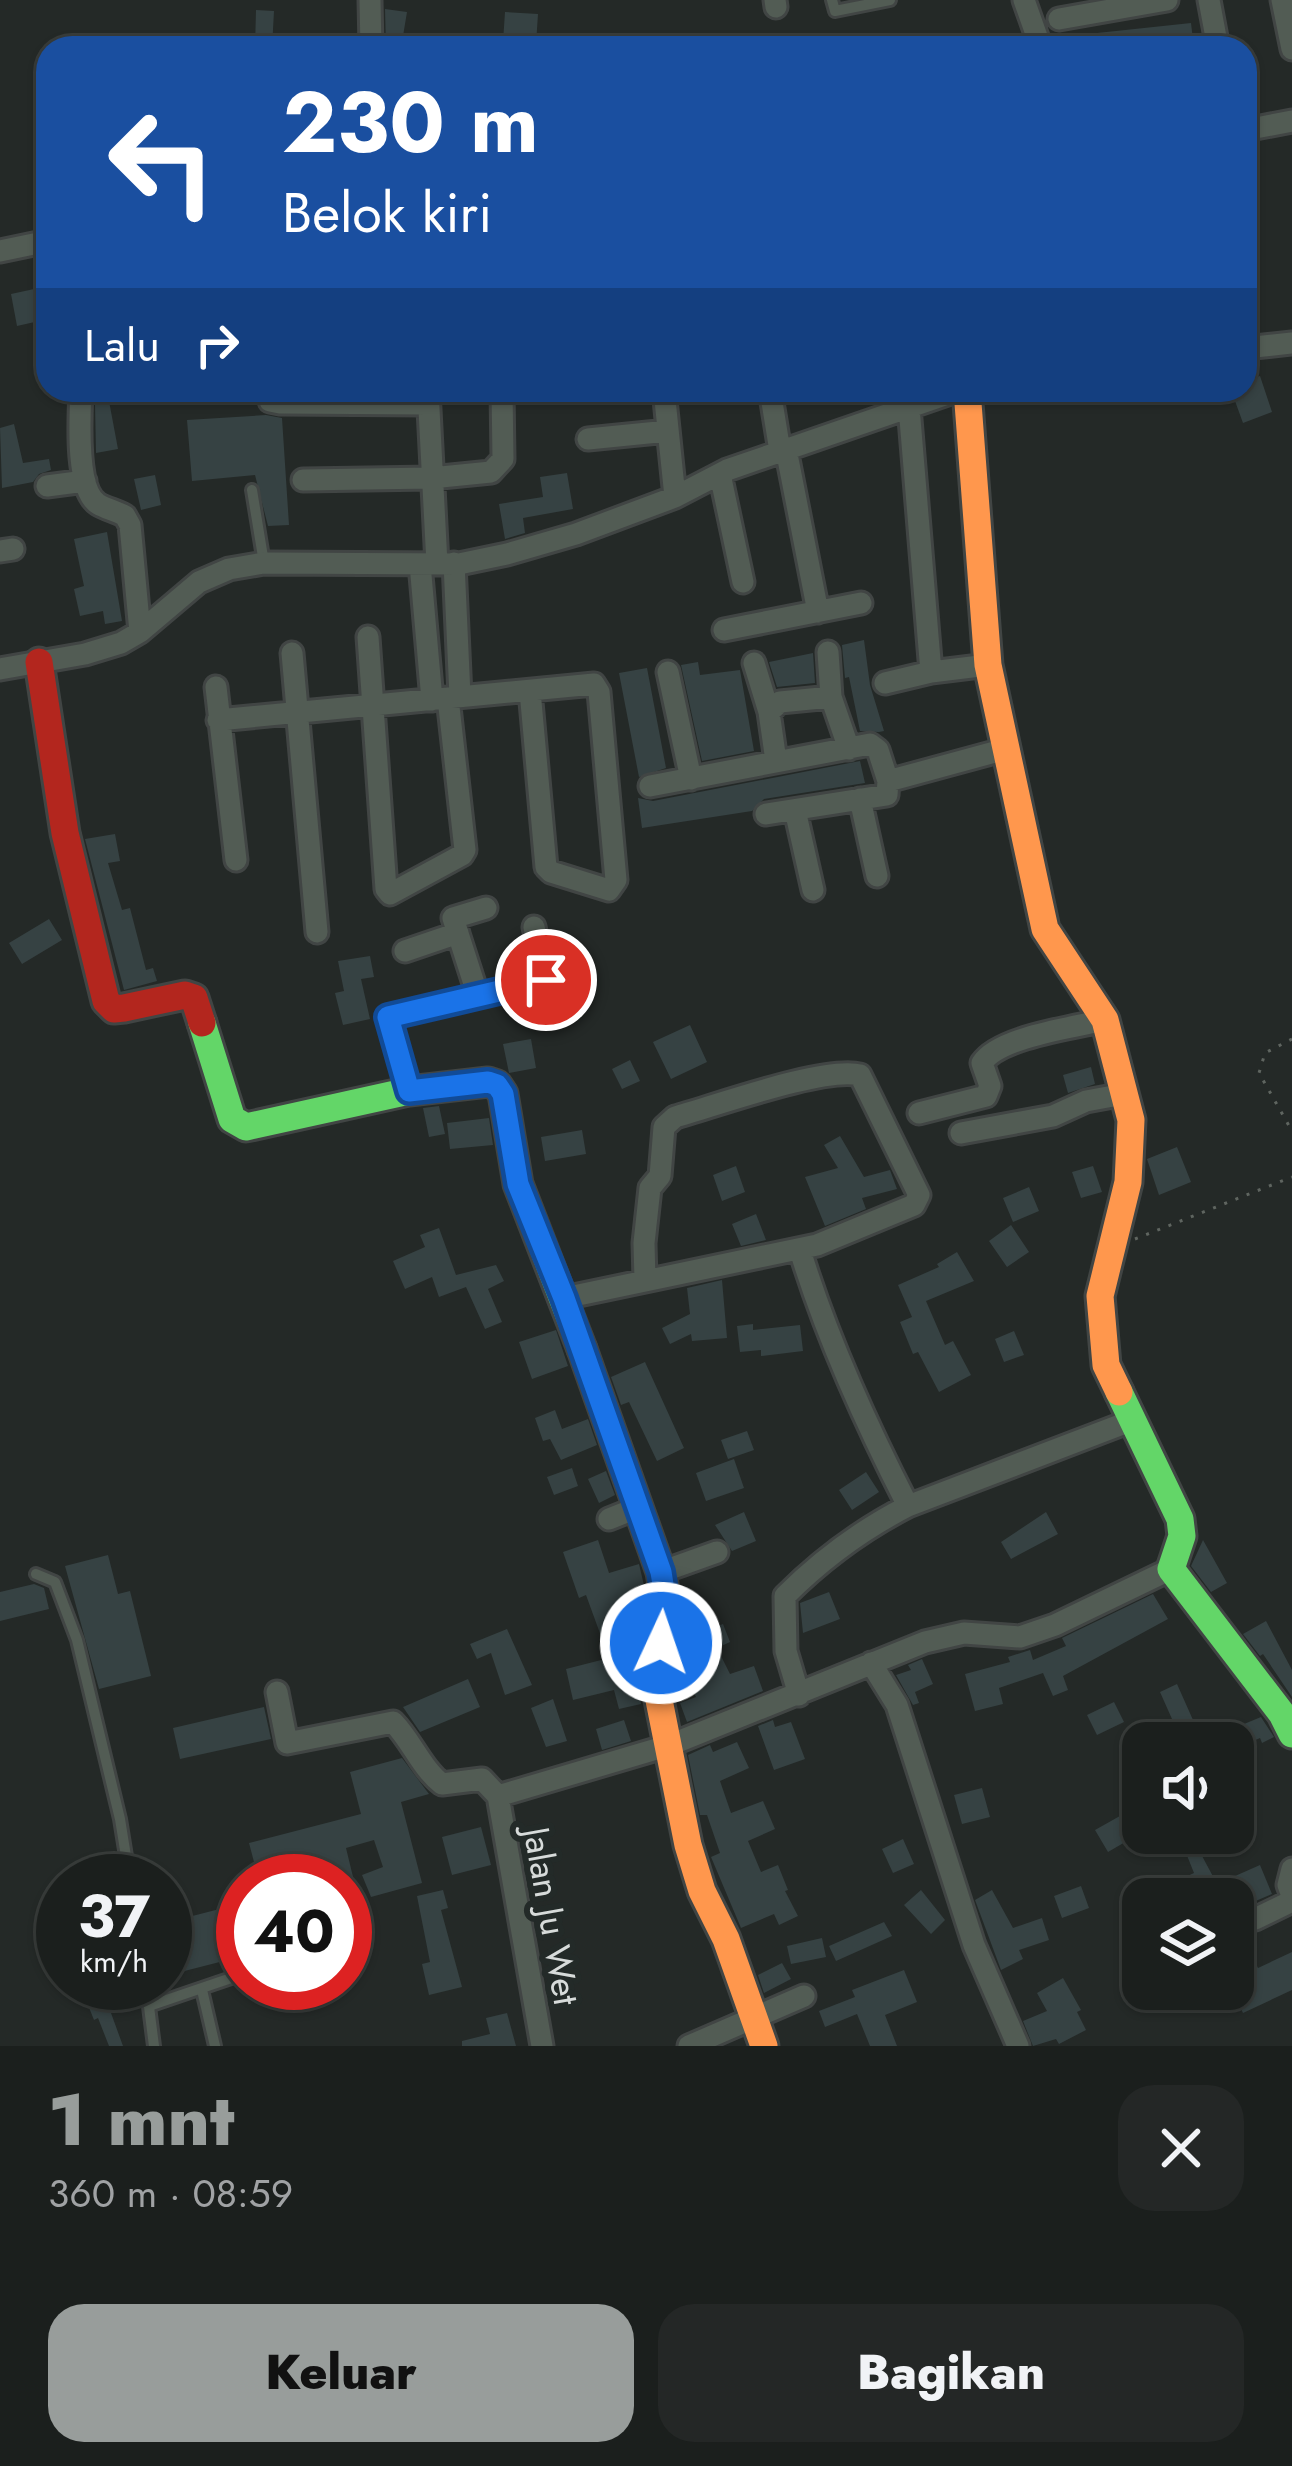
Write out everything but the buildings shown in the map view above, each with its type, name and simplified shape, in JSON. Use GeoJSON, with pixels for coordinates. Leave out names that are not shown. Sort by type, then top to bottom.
{"type":"FeatureCollection","features":[{"type":"Feature","properties":{"kind":"street"},"geometry":{"type":"LineString","coordinates":[[370,0],[371,36]]}},
{"type":"Feature","properties":{"kind":"street"},"geometry":{"type":"LineString","coordinates":[[1024,0],[1037,36]]}},
{"type":"Feature","properties":{"kind":"street"},"geometry":{"type":"LineString","coordinates":[[1059,20],[1166,0]]}},
{"type":"Feature","properties":{"kind":"street"},"geometry":{"type":"LineString","coordinates":[[1209,0],[1216,36]]}},
{"type":"Feature","properties":{"kind":"street"},"geometry":{"type":"LineString","coordinates":[[1282,0],[1292,48]]}},
{"type":"Feature","properties":{"kind":"street"},"geometry":{"type":"LineString","coordinates":[[1257,128],[1292,121]]}},
{"type":"Feature","properties":{"kind":"street"},"geometry":{"type":"LineString","coordinates":[[0,251],[36,244]]}},
{"type":"Feature","properties":{"kind":"street"},"geometry":{"type":"LineString","coordinates":[[1257,347],[1292,343]]}},
{"type":"Feature","properties":{"kind":"street"},"geometry":{"type":"LineString","coordinates":[[82,402],[87,492],[97,503],[125,516],[130,525],[140,632]]}},
{"type":"Feature","properties":{"kind":"street"},"geometry":{"type":"LineString","coordinates":[[368,638],[386,890],[395,895],[464,850],[446,698],[428,402]]}},
{"type":"Feature","properties":{"kind":"street"},"geometry":{"type":"LineString","coordinates":[[303,480],[491,472],[503,459],[502,402]]}},
{"type":"Feature","properties":{"kind":"street"},"geometry":{"type":"LineString","coordinates":[[665,402],[676,497]]}},
{"type":"Feature","properties":{"kind":"street"},"geometry":{"type":"LineString","coordinates":[[773,402],[818,612]]}},
{"type":"Feature","properties":{"kind":"street"},"geometry":{"type":"LineString","coordinates":[[0,669],[121,643],[200,582],[229,569],[264,563],[437,564],[507,554],[576,534],[783,450],[925,402]]}},
{"type":"Feature","properties":{"kind":"street"},"geometry":{"type":"LineString","coordinates":[[964,402],[988,665],[1045,929],[1106,1020],[1131,1120],[1128,1182],[1100,1296],[1106,1365],[1182,1527],[1172,1569]]}},
{"type":"Feature","properties":{"kind":"street"},"geometry":{"type":"LineString","coordinates":[[909,407],[931,672]]}},
{"type":"Feature","properties":{"kind":"street"},"geometry":{"type":"LineString","coordinates":[[588,439],[668,431]]}},
{"type":"Feature","properties":{"kind":"street"},"geometry":{"type":"LineString","coordinates":[[720,474],[743,582]]}},
{"type":"Feature","properties":{"kind":"street"},"geometry":{"type":"LineString","coordinates":[[47,486],[85,481]]}},
{"type":"Feature","properties":{"kind":"street"},"geometry":{"type":"LineString","coordinates":[[437,564],[446,698]]}},
{"type":"Feature","properties":{"kind":"street"},"geometry":{"type":"LineString","coordinates":[[724,631],[861,603]]}},
{"type":"Feature","properties":{"kind":"street"},"geometry":{"type":"LineString","coordinates":[[828,652],[831,697],[849,749]]}},
{"type":"Feature","properties":{"kind":"street"},"geometry":{"type":"LineString","coordinates":[[292,653],[317,932]]}},
{"type":"Feature","properties":{"kind":"street"},"geometry":{"type":"LineString","coordinates":[[39,662],[44,727],[106,1001],[113,1009],[130,1010],[178,994],[194,998],[232,1119],[246,1127],[409,1091],[488,1082],[503,1094],[518,1184],[564,1298],[661,1572],[667,1609],[658,1694],[688,1845],[764,2046]]}},
{"type":"Feature","properties":{"kind":"street"},"geometry":{"type":"LineString","coordinates":[[754,663],[769,712],[776,761]]}},
{"type":"Feature","properties":{"kind":"street"},"geometry":{"type":"LineString","coordinates":[[885,683],[988,665]]}},
{"type":"Feature","properties":{"kind":"street"},"geometry":{"type":"LineString","coordinates":[[668,672],[691,778]]}},
{"type":"Feature","properties":{"kind":"street"},"geometry":{"type":"LineString","coordinates":[[218,720],[594,684],[616,880],[609,890],[546,867],[530,691]]}},
{"type":"Feature","properties":{"kind":"street"},"geometry":{"type":"LineString","coordinates":[[216,687],[236,860]]}},
{"type":"Feature","properties":{"kind":"street"},"geometry":{"type":"LineString","coordinates":[[769,712],[781,702],[831,697]]}},
{"type":"Feature","properties":{"kind":"street"},"geometry":{"type":"LineString","coordinates":[[650,786],[876,746],[888,781],[886,795],[766,814]]}},
{"type":"Feature","properties":{"kind":"street"},"geometry":{"type":"LineString","coordinates":[[888,781],[1006,748]]}},
{"type":"Feature","properties":{"kind":"street"},"geometry":{"type":"LineString","coordinates":[[860,800],[877,876]]}},
{"type":"Feature","properties":{"kind":"street"},"geometry":{"type":"LineString","coordinates":[[795,809],[813,890]]}},
{"type":"Feature","properties":{"kind":"street"},"geometry":{"type":"LineString","coordinates":[[478,996],[453,918],[486,908]]}},
{"type":"Feature","properties":{"kind":"street"},"geometry":{"type":"LineString","coordinates":[[409,1091],[388,1017],[478,996],[548,989],[533,927]]}},
{"type":"Feature","properties":{"kind":"street"},"geometry":{"type":"LineString","coordinates":[[405,951],[458,934]]}},
{"type":"Feature","properties":{"kind":"street"},"geometry":{"type":"LineString","coordinates":[[919,1113],[986,1096],[990,1086],[982,1063],[986,1055],[1004,1046],[1106,1020]]}},
{"type":"Feature","properties":{"kind":"street"},"geometry":{"type":"LineString","coordinates":[[564,1298],[800,1250],[919,1200],[892,1134],[860,1075],[847,1072],[783,1088],[675,1117],[664,1127],[660,1176],[650,1188],[645,1280]]}},
{"type":"Feature","properties":{"kind":"street"},"geometry":{"type":"LineString","coordinates":[[961,1133],[1052,1116],[1069,1107],[1124,1094]]}},
{"type":"Feature","properties":{"kind":"street"},"geometry":{"type":"LineString","coordinates":[[800,1250],[816,1304],[908,1506]]}},
{"type":"Feature","properties":{"kind":"street"},"geometry":{"type":"LineString","coordinates":[[799,1695],[786,1652],[785,1596],[820,1561],[863,1529],[908,1506],[1133,1420]]}},
{"type":"Feature","properties":{"kind":"street"},"geometry":{"type":"LineString","coordinates":[[609,1519],[639,1507]]}},
{"type":"Feature","properties":{"kind":"street"},"geometry":{"type":"LineString","coordinates":[[661,1572],[717,1552]]}},
{"type":"Feature","properties":{"kind":"street"},"geometry":{"type":"LineString","coordinates":[[277,1692],[287,1744],[393,1722],[436,1782],[482,1779],[498,1796],[670,1745],[871,1663],[964,1633],[1020,1637],[1172,1569]]}},
{"type":"Feature","properties":{"kind":"street"},"geometry":{"type":"LineString","coordinates":[[1172,1569],[1282,1714],[1292,1734]]}},
{"type":"Feature","properties":{"kind":"street"},"geometry":{"type":"LineString","coordinates":[[871,1663],[896,1705],[974,1946],[1018,2046]]}},
{"type":"Feature","properties":{"kind":"street","name":"Jalan Ju Wet"},"geometry":{"type":"LineString","coordinates":[[498,1796],[542,2046]]}},
{"type":"Feature","properties":{"kind":"street"},"geometry":{"type":"LineString","coordinates":[[1255,1919],[1292,1899],[1288,1885],[1292,1869]]}},
{"type":"Feature","properties":{"kind":"street"},"geometry":{"type":"LineString","coordinates":[[689,2046],[804,1996]]}},
{"type":"Feature","properties":{"kind":"lane"},"geometry":{"type":"LineString","coordinates":[[832,0],[835,10],[890,0]]}},
{"type":"Feature","properties":{"kind":"lane"},"geometry":{"type":"LineString","coordinates":[[252,490],[264,563]]}},
{"type":"Feature","properties":{"kind":"lane"},"geometry":{"type":"LineString","coordinates":[[36,1574],[56,1582],[77,1640],[126,1854]]}},
{"type":"Feature","properties":{"kind":"lane"},"geometry":{"type":"LineString","coordinates":[[192,1993],[216,1985]]}},
{"type":"Feature","properties":{"kind":"lane"},"geometry":{"type":"LineString","coordinates":[[202,1990],[215,2046]]}},
{"type":"Feature","properties":{"kind":"lane"},"geometry":{"type":"LineString","coordinates":[[150,2010],[154,2046]]}},
{"type":"Feature","properties":{"kind":"path"},"geometry":{"type":"LineString","coordinates":[[1292,1039],[1265,1053],[1259,1073],[1292,1131]]}},
{"type":"Feature","properties":{"kind":"path"},"geometry":{"type":"LineString","coordinates":[[1111,1248],[1292,1178]]}},
{"type":"Feature","properties":{"kind":"traffic: fast"},"geometry":{"type":"LineString","coordinates":[[202,1023],[232,1119],[246,1127],[409,1091],[488,1082],[497,1085],[503,1094],[518,1184],[582,1349]]}},
{"type":"Feature","properties":{"kind":"traffic: fast"},"geometry":{"type":"LineString","coordinates":[[1119,1392],[1180,1519],[1182,1536],[1171,1569],[1282,1714],[1292,1734]]}},
{"type":"Feature","properties":{"kind":"traffic: slow"},"geometry":{"type":"LineString","coordinates":[[968,402],[988,665],[1045,929],[1105,1020],[1131,1120],[1128,1182],[1100,1296],[1106,1365],[1119,1392]]}},
{"type":"Feature","properties":{"kind":"traffic: slow"},"geometry":{"type":"LineString","coordinates":[[582,1349],[661,1572],[667,1609],[658,1695],[688,1845],[764,2046]]}},
{"type":"Feature","properties":{"kind":"traffic: jam"},"geometry":{"type":"LineString","coordinates":[[39,662],[65,833],[106,1001],[114,1009],[185,995],[194,998],[202,1023]]}},
{"type":"Feature","properties":{"kind":"route"},"geometry":{"type":"LineString","coordinates":[[546,980],[388,1017],[409,1091],[488,1082],[503,1094],[518,1184],[564,1298],[661,1572],[667,1609],[661,1643]]}}]}
